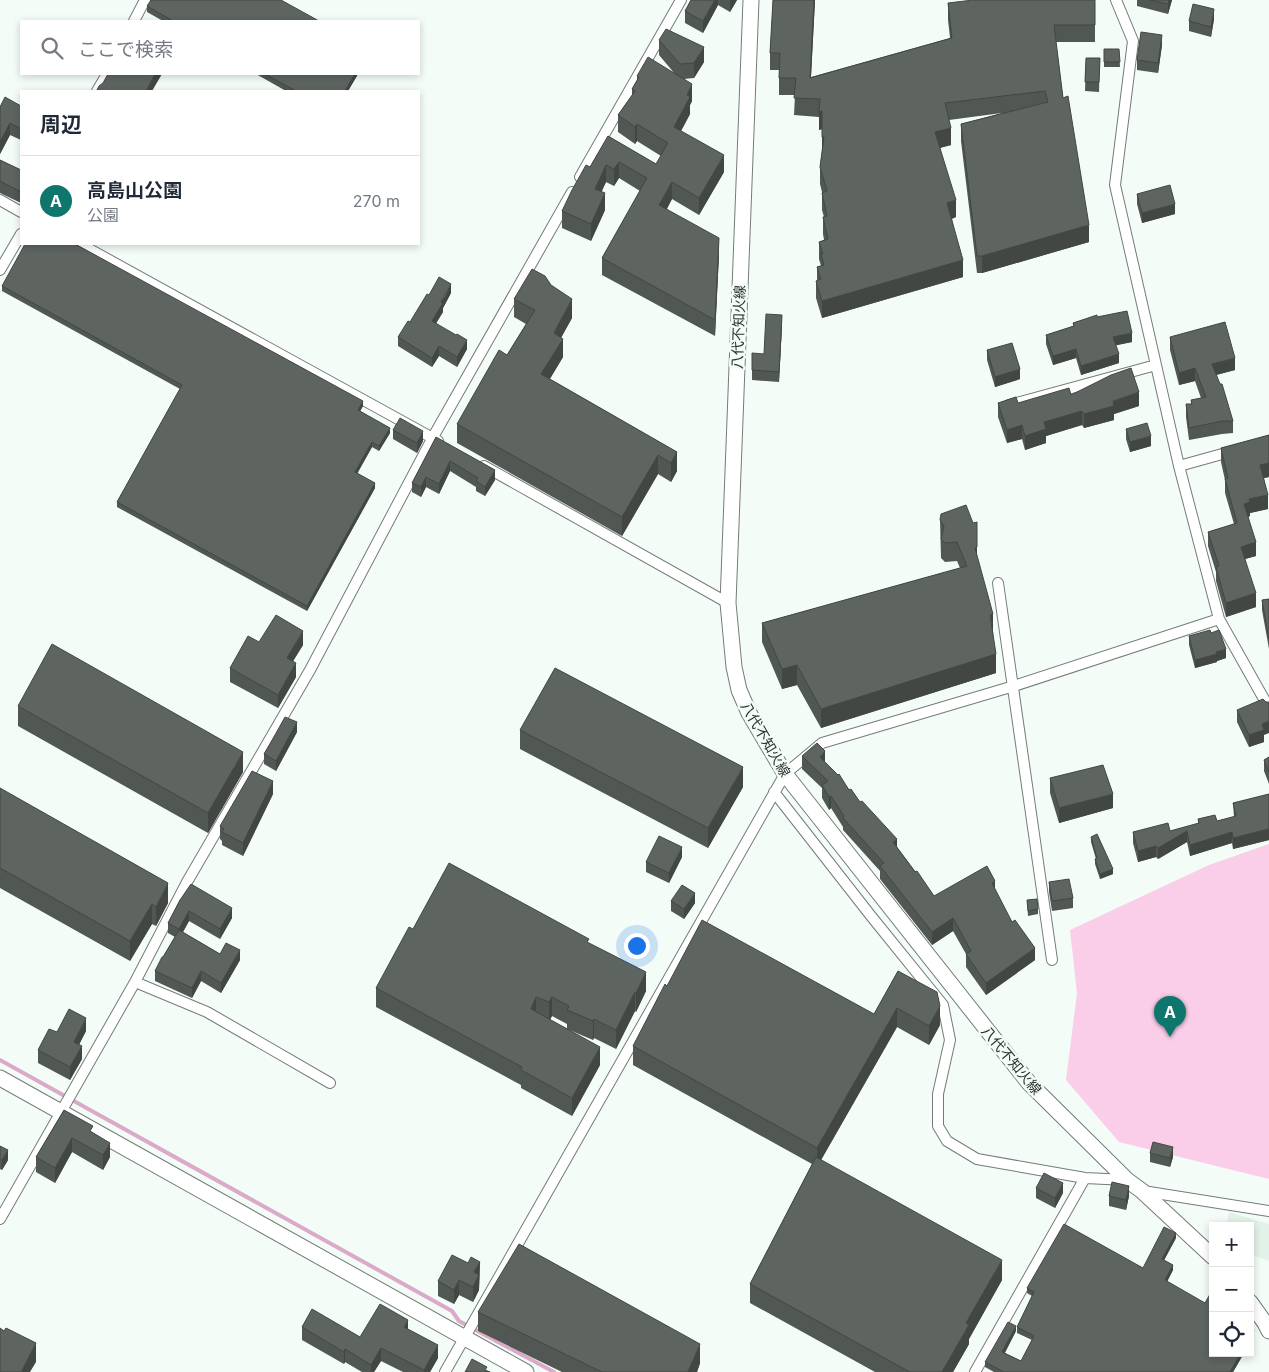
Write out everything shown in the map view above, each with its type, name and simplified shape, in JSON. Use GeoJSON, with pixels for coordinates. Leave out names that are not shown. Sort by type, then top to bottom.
{"type":"FeatureCollection","features":[{"type":"Feature","properties":{"kind":"main road","name":"八代不知火線"},"geometry":{"type":"LineString","coordinates":[[750,0],[728,603],[734,667],[740,690],[749,712],[785,774],[1029,1083],[1127,1180],[1142,1191],[1209,1253]]}},
{"type":"Feature","properties":{"kind":"main road"},"geometry":{"type":"LineString","coordinates":[[0,1078],[63,1108],[526,1372]]}},
{"type":"Feature","properties":{"kind":"main road"},"geometry":{"type":"LineString","coordinates":[[1254,1308],[1269,1331]]}},
{"type":"Feature","properties":{"kind":"street"},"geometry":{"type":"LineString","coordinates":[[135,20],[145,0]]}},
{"type":"Feature","properties":{"kind":"street"},"geometry":{"type":"LineString","coordinates":[[0,1219],[135,982],[187,882],[310,670],[433,438],[681,0]]}},
{"type":"Feature","properties":{"kind":"street"},"geometry":{"type":"LineString","coordinates":[[1116,0],[1133,41],[1115,184],[1179,466],[1219,619],[1269,708]]}},
{"type":"Feature","properties":{"kind":"street"},"geometry":{"type":"LineString","coordinates":[[98,90],[105,75]]}},
{"type":"Feature","properties":{"kind":"street"},"geometry":{"type":"LineString","coordinates":[[0,200],[20,211]]}},
{"type":"Feature","properties":{"kind":"street"},"geometry":{"type":"LineString","coordinates":[[0,270],[20,236]]}},
{"type":"Feature","properties":{"kind":"street"},"geometry":{"type":"LineString","coordinates":[[82,245],[450,447]]}},
{"type":"Feature","properties":{"kind":"street"},"geometry":{"type":"LineString","coordinates":[[1009,405],[1156,364]]}},
{"type":"Feature","properties":{"kind":"street"},"geometry":{"type":"LineString","coordinates":[[1179,466],[1242,449]]}},
{"type":"Feature","properties":{"kind":"street"},"geometry":{"type":"LineString","coordinates":[[476,462],[728,603]]}},
{"type":"Feature","properties":{"kind":"street"},"geometry":{"type":"LineString","coordinates":[[998,583],[1052,960]]}},
{"type":"Feature","properties":{"kind":"street"},"geometry":{"type":"LineString","coordinates":[[445,1372],[785,774],[822,743],[1014,686],[1219,619]]}},
{"type":"Feature","properties":{"kind":"street"},"geometry":{"type":"LineString","coordinates":[[774,792],[943,1005],[950,1040],[938,1094],[938,1126],[947,1141],[978,1159],[1084,1178],[1127,1180]]}},
{"type":"Feature","properties":{"kind":"street"},"geometry":{"type":"LineString","coordinates":[[135,982],[208,1012],[330,1083]]}},
{"type":"Feature","properties":{"kind":"street"},"geometry":{"type":"LineString","coordinates":[[975,1372],[1084,1178]]}},
{"type":"Feature","properties":{"kind":"street"},"geometry":{"type":"LineString","coordinates":[[1142,1191],[1269,1211]]}},
{"type":"Feature","properties":{"kind":"shaded area"},"geometry":{"type":"Polygon","coordinates":[[[1269,844],[1269,1179],[1119,1142],[1066,1080],[1077,993],[1070,930],[1209,865],[1269,844]]]}},
{"type":"Feature","properties":{"kind":"shaded area"},"geometry":{"type":"Polygon","coordinates":[[[1229,1212],[1269,1224],[1269,1261],[1254,1255],[1254,1222],[1227,1222],[1229,1212]]]}},
{"type":"Feature","properties":{"kind":"building"},"geometry":{"type":"Polygon","coordinates":[[[151,0],[281,0],[317,20],[171,20],[147,6],[151,0]]]}},
{"type":"Feature","properties":{"kind":"building"},"geometry":{"type":"Polygon","coordinates":[[[691,0],[715,0],[703,21],[685,11],[691,0]]]}},
{"type":"Feature","properties":{"kind":"building"},"geometry":{"type":"Polygon","coordinates":[[[773,0],[814,0],[810,78],[952,38],[948,3],[973,0],[1095,0],[1095,25],[1054,25],[1063,98],[1068,96],[1089,225],[977,256],[961,124],[1048,102],[1045,91],[945,103],[951,128],[935,132],[956,200],[947,203],[963,260],[822,301],[816,281],[821,279],[817,267],[824,265],[819,242],[828,239],[823,217],[827,216],[822,193],[827,191],[820,167],[824,137],[822,137],[822,111],[819,112],[820,99],[794,98],[796,78],[779,78],[780,53],[770,53],[773,0]]]}},
{"type":"Feature","properties":{"kind":"building"},"geometry":{"type":"Polygon","coordinates":[[[1150,0],[1169,0],[1168,4],[1150,0]]]}},
{"type":"Feature","properties":{"kind":"building"},"geometry":{"type":"Polygon","coordinates":[[[1193,4],[1214,9],[1211,27],[1189,21],[1193,4]]]}},
{"type":"Feature","properties":{"kind":"building"},"geometry":{"type":"Polygon","coordinates":[[[666,29],[704,47],[694,63],[680,64],[659,40],[666,29]]]}},
{"type":"Feature","properties":{"kind":"building"},"geometry":{"type":"Polygon","coordinates":[[[1141,32],[1162,35],[1158,63],[1137,60],[1141,32]]]}},
{"type":"Feature","properties":{"kind":"building"},"geometry":{"type":"Polygon","coordinates":[[[1104,49],[1119,49],[1120,62],[1104,62],[1104,49]]]}},
{"type":"Feature","properties":{"kind":"building"},"geometry":{"type":"Polygon","coordinates":[[[648,57],[692,84],[687,95],[690,97],[674,127],[724,155],[699,198],[672,182],[659,205],[719,238],[715,320],[602,258],[647,178],[619,162],[614,169],[606,165],[595,189],[605,193],[591,224],[562,211],[586,165],[590,167],[608,136],[656,164],[668,143],[637,124],[635,127],[618,115],[635,91],[632,89],[648,57]]]}},
{"type":"Feature","properties":{"kind":"building"},"geometry":{"type":"Polygon","coordinates":[[[1086,58],[1100,58],[1099,82],[1085,82],[1086,58]]]}},
{"type":"Feature","properties":{"kind":"building"},"geometry":{"type":"Polygon","coordinates":[[[107,75],[154,75],[147,90],[97,90],[107,75]]]}},
{"type":"Feature","properties":{"kind":"building"},"geometry":{"type":"Polygon","coordinates":[[[267,75],[354,75],[346,90],[294,90],[267,75]]]}},
{"type":"Feature","properties":{"kind":"building"},"geometry":{"type":"Polygon","coordinates":[[[5,97],[20,105],[20,128],[10,123],[0,142],[0,107],[5,97]]]}},
{"type":"Feature","properties":{"kind":"building"},"geometry":{"type":"Polygon","coordinates":[[[0,160],[20,170],[20,191],[0,181],[0,160]]]}},
{"type":"Feature","properties":{"kind":"building"},"geometry":{"type":"Polygon","coordinates":[[[1170,185],[1175,204],[1142,213],[1137,194],[1170,185]]]}},
{"type":"Feature","properties":{"kind":"building"},"geometry":{"type":"Polygon","coordinates":[[[24,245],[77,245],[363,401],[358,410],[390,428],[379,446],[372,442],[355,472],[375,483],[307,606],[117,502],[182,385],[2,286],[24,245]]]}},
{"type":"Feature","properties":{"kind":"building"},"geometry":{"type":"Polygon","coordinates":[[[532,269],[545,276],[551,285],[572,299],[554,333],[563,339],[541,374],[677,452],[671,463],[658,455],[622,517],[457,424],[499,350],[507,355],[535,310],[514,299],[532,269]]]}},
{"type":"Feature","properties":{"kind":"building"},"geometry":{"type":"Polygon","coordinates":[[[439,277],[451,284],[441,302],[443,303],[432,321],[467,340],[457,357],[439,346],[432,358],[398,337],[408,321],[410,322],[427,294],[429,295],[439,277]]]}},
{"type":"Feature","properties":{"kind":"building"},"geometry":{"type":"Polygon","coordinates":[[[1127,311],[1132,333],[1113,337],[1119,354],[1081,366],[1076,349],[1053,356],[1046,335],[1074,326],[1073,323],[1097,315],[1097,317],[1127,311]]]}},
{"type":"Feature","properties":{"kind":"building"},"geometry":{"type":"Polygon","coordinates":[[[766,314],[782,315],[779,372],[752,370],[752,353],[764,354],[766,314]]]}},
{"type":"Feature","properties":{"kind":"building"},"geometry":{"type":"Polygon","coordinates":[[[1225,322],[1235,358],[1212,364],[1220,384],[1222,384],[1233,421],[1222,421],[1189,428],[1186,404],[1192,404],[1191,400],[1206,397],[1195,368],[1179,373],[1170,337],[1225,322]]]}},
{"type":"Feature","properties":{"kind":"building"},"geometry":{"type":"Polygon","coordinates":[[[1012,343],[1020,369],[995,377],[987,350],[1012,343]]]}},
{"type":"Feature","properties":{"kind":"building"},"geometry":{"type":"Polygon","coordinates":[[[1131,368],[1139,392],[1113,401],[1114,406],[1084,414],[1082,411],[1044,422],[1046,429],[1025,436],[1022,425],[1007,430],[998,403],[1016,397],[1018,403],[1069,388],[1071,395],[1111,375],[1131,368]]]}},
{"type":"Feature","properties":{"kind":"building"},"geometry":{"type":"Polygon","coordinates":[[[400,418],[423,431],[417,443],[393,430],[400,418]]]}},
{"type":"Feature","properties":{"kind":"building"},"geometry":{"type":"Polygon","coordinates":[[[1147,423],[1151,436],[1130,442],[1126,429],[1147,423]]]}},
{"type":"Feature","properties":{"kind":"building"},"geometry":{"type":"Polygon","coordinates":[[[1269,435],[1269,463],[1260,465],[1268,495],[1249,499],[1250,502],[1244,504],[1256,542],[1241,547],[1256,593],[1226,603],[1216,567],[1219,566],[1208,532],[1237,523],[1225,479],[1228,478],[1221,448],[1269,435]]]}},
{"type":"Feature","properties":{"kind":"building"},"geometry":{"type":"Polygon","coordinates":[[[436,437],[495,470],[485,487],[476,481],[478,478],[450,461],[439,484],[426,477],[421,487],[412,483],[436,437]]]}},
{"type":"Feature","properties":{"kind":"building"},"geometry":{"type":"Polygon","coordinates":[[[966,505],[973,523],[977,522],[977,547],[975,548],[993,614],[990,615],[996,654],[821,709],[797,665],[782,669],[762,623],[967,566],[957,542],[945,543],[941,539],[944,526],[940,520],[941,514],[966,505]]]}},
{"type":"Feature","properties":{"kind":"building"},"geometry":{"type":"Polygon","coordinates":[[[1269,599],[1269,639],[1262,600],[1269,599]]]}},
{"type":"Feature","properties":{"kind":"building"},"geometry":{"type":"Polygon","coordinates":[[[276,615],[303,631],[287,658],[296,663],[278,695],[230,668],[248,636],[259,642],[276,615]]]}},
{"type":"Feature","properties":{"kind":"building"},"geometry":{"type":"Polygon","coordinates":[[[1210,630],[1211,633],[1219,630],[1226,649],[1216,652],[1217,654],[1195,660],[1189,636],[1210,630]]]}},
{"type":"Feature","properties":{"kind":"building"},"geometry":{"type":"Polygon","coordinates":[[[52,644],[243,752],[208,813],[18,706],[52,644]]]}},
{"type":"Feature","properties":{"kind":"building"},"geometry":{"type":"Polygon","coordinates":[[[555,668],[743,767],[708,828],[520,730],[555,668]]]}},
{"type":"Feature","properties":{"kind":"building"},"geometry":{"type":"Polygon","coordinates":[[[1263,699],[1269,702],[1269,721],[1262,724],[1264,730],[1249,735],[1237,710],[1263,699]]]}},
{"type":"Feature","properties":{"kind":"building"},"geometry":{"type":"Polygon","coordinates":[[[285,717],[297,722],[276,761],[264,754],[285,717]]]}},
{"type":"Feature","properties":{"kind":"building"},"geometry":{"type":"Polygon","coordinates":[[[817,743],[825,751],[820,757],[839,774],[849,790],[851,789],[860,802],[862,801],[897,839],[893,842],[915,872],[917,871],[934,896],[987,866],[995,881],[992,883],[1012,922],[1015,920],[1035,948],[986,983],[966,954],[971,951],[953,918],[932,932],[880,866],[884,863],[843,818],[844,816],[822,785],[828,781],[802,756],[817,743]]]}},
{"type":"Feature","properties":{"kind":"building"},"geometry":{"type":"Polygon","coordinates":[[[1269,757],[1269,772],[1264,760],[1269,757]]]}},
{"type":"Feature","properties":{"kind":"building"},"geometry":{"type":"Polygon","coordinates":[[[1103,765],[1113,794],[1059,808],[1050,778],[1103,765]]]}},
{"type":"Feature","properties":{"kind":"building"},"geometry":{"type":"Polygon","coordinates":[[[252,771],[273,781],[243,843],[222,832],[224,829],[220,826],[252,771]]]}},
{"type":"Feature","properties":{"kind":"building"},"geometry":{"type":"Polygon","coordinates":[[[0,788],[168,883],[156,907],[152,904],[130,941],[0,868],[0,788]]]}},
{"type":"Feature","properties":{"kind":"building"},"geometry":{"type":"Polygon","coordinates":[[[1269,794],[1269,829],[1233,838],[1232,832],[1190,845],[1187,831],[1158,848],[1156,846],[1138,851],[1133,832],[1168,823],[1170,831],[1199,823],[1198,819],[1215,815],[1217,821],[1236,816],[1233,803],[1269,794]]]}},
{"type":"Feature","properties":{"kind":"building"},"geometry":{"type":"Polygon","coordinates":[[[1097,834],[1113,869],[1100,874],[1091,837],[1097,834]]]}},
{"type":"Feature","properties":{"kind":"building"},"geometry":{"type":"Polygon","coordinates":[[[659,836],[682,847],[669,873],[646,862],[659,836]]]}},
{"type":"Feature","properties":{"kind":"building"},"geometry":{"type":"Polygon","coordinates":[[[449,863],[589,939],[587,942],[646,972],[616,1030],[594,1019],[593,1021],[567,1010],[569,1006],[552,997],[549,1002],[536,997],[531,1009],[600,1047],[572,1098],[521,1070],[522,1067],[376,988],[409,927],[413,929],[449,863]]]}},
{"type":"Feature","properties":{"kind":"building"},"geometry":{"type":"Polygon","coordinates":[[[1069,879],[1073,898],[1052,901],[1049,882],[1069,879]]]}},
{"type":"Feature","properties":{"kind":"building"},"geometry":{"type":"Polygon","coordinates":[[[191,884],[232,908],[220,929],[189,911],[179,929],[168,923],[191,884]]]}},
{"type":"Feature","properties":{"kind":"building"},"geometry":{"type":"Polygon","coordinates":[[[682,885],[695,893],[684,909],[671,901],[682,885]]]}},
{"type":"Feature","properties":{"kind":"building"},"geometry":{"type":"Polygon","coordinates":[[[1037,899],[1038,909],[1028,911],[1027,900],[1037,899]]]}},
{"type":"Feature","properties":{"kind":"building"},"geometry":{"type":"Polygon","coordinates":[[[702,920],[874,1014],[898,971],[937,992],[940,1006],[929,1026],[897,1008],[817,1148],[633,1046],[665,984],[667,986],[702,920]]]}},
{"type":"Feature","properties":{"kind":"building"},"geometry":{"type":"Polygon","coordinates":[[[179,930],[220,954],[226,943],[240,950],[221,983],[201,971],[192,988],[155,971],[179,930]]]}},
{"type":"Feature","properties":{"kind":"building"},"geometry":{"type":"Polygon","coordinates":[[[69,1009],[86,1018],[74,1042],[82,1046],[70,1067],[38,1050],[49,1029],[57,1032],[69,1009]]]}},
{"type":"Feature","properties":{"kind":"building"},"geometry":{"type":"Polygon","coordinates":[[[64,1110],[93,1126],[90,1131],[110,1143],[103,1155],[72,1138],[55,1168],[36,1157],[64,1110]]]}},
{"type":"Feature","properties":{"kind":"building"},"geometry":{"type":"Polygon","coordinates":[[[1153,1142],[1173,1147],[1170,1158],[1150,1153],[1153,1142]]]}},
{"type":"Feature","properties":{"kind":"building"},"geometry":{"type":"Polygon","coordinates":[[[0,1146],[8,1150],[2,1160],[0,1160],[0,1146]]]}},
{"type":"Feature","properties":{"kind":"building"},"geometry":{"type":"Polygon","coordinates":[[[816,1157],[1002,1260],[966,1323],[969,1325],[942,1372],[910,1372],[750,1284],[816,1157]]]}},
{"type":"Feature","properties":{"kind":"building"},"geometry":{"type":"Polygon","coordinates":[[[1044,1173],[1063,1183],[1055,1198],[1036,1188],[1044,1173]]]}},
{"type":"Feature","properties":{"kind":"building"},"geometry":{"type":"Polygon","coordinates":[[[1112,1182],[1129,1186],[1126,1200],[1109,1196],[1112,1182]]]}},
{"type":"Feature","properties":{"kind":"building"},"geometry":{"type":"Polygon","coordinates":[[[1064,1224],[1143,1268],[1164,1227],[1176,1233],[1162,1259],[1173,1265],[1165,1280],[1205,1303],[1209,1296],[1209,1357],[1239,1357],[1230,1372],[1004,1372],[985,1362],[1008,1322],[1016,1326],[1002,1352],[1021,1361],[1034,1336],[1017,1327],[1034,1292],[1027,1288],[1064,1224]]]}},
{"type":"Feature","properties":{"kind":"building"},"geometry":{"type":"Polygon","coordinates":[[[519,1244],[700,1344],[688,1372],[602,1372],[478,1312],[519,1244]]]}},
{"type":"Feature","properties":{"kind":"building"},"geometry":{"type":"Polygon","coordinates":[[[452,1255],[468,1263],[471,1257],[480,1262],[474,1272],[479,1275],[473,1287],[459,1280],[454,1290],[438,1281],[452,1255]]]}},
{"type":"Feature","properties":{"kind":"building"},"geometry":{"type":"Polygon","coordinates":[[[380,1304],[408,1320],[404,1327],[438,1345],[424,1370],[381,1348],[371,1365],[345,1349],[344,1352],[302,1327],[312,1309],[360,1337],[380,1304]]]}},
{"type":"Feature","properties":{"kind":"building"},"geometry":{"type":"Polygon","coordinates":[[[0,1328],[4,1331],[6,1328],[36,1343],[21,1372],[0,1372],[0,1328]]]}},
{"type":"Feature","properties":{"kind":"building"},"geometry":{"type":"Polygon","coordinates":[[[472,1359],[487,1367],[485,1370],[490,1372],[465,1372],[472,1359]]]}},
{"type":"Feature","properties":{"kind":"waterway"},"geometry":{"type":"LineString","coordinates":[[0,1060],[452,1311],[459,1321],[554,1372]]}},
{"type":"Feature","properties":{"kind":"place","name":"高島山公園"},"geometry":{"type":"Point","coordinates":[1170,1037]}}]}
